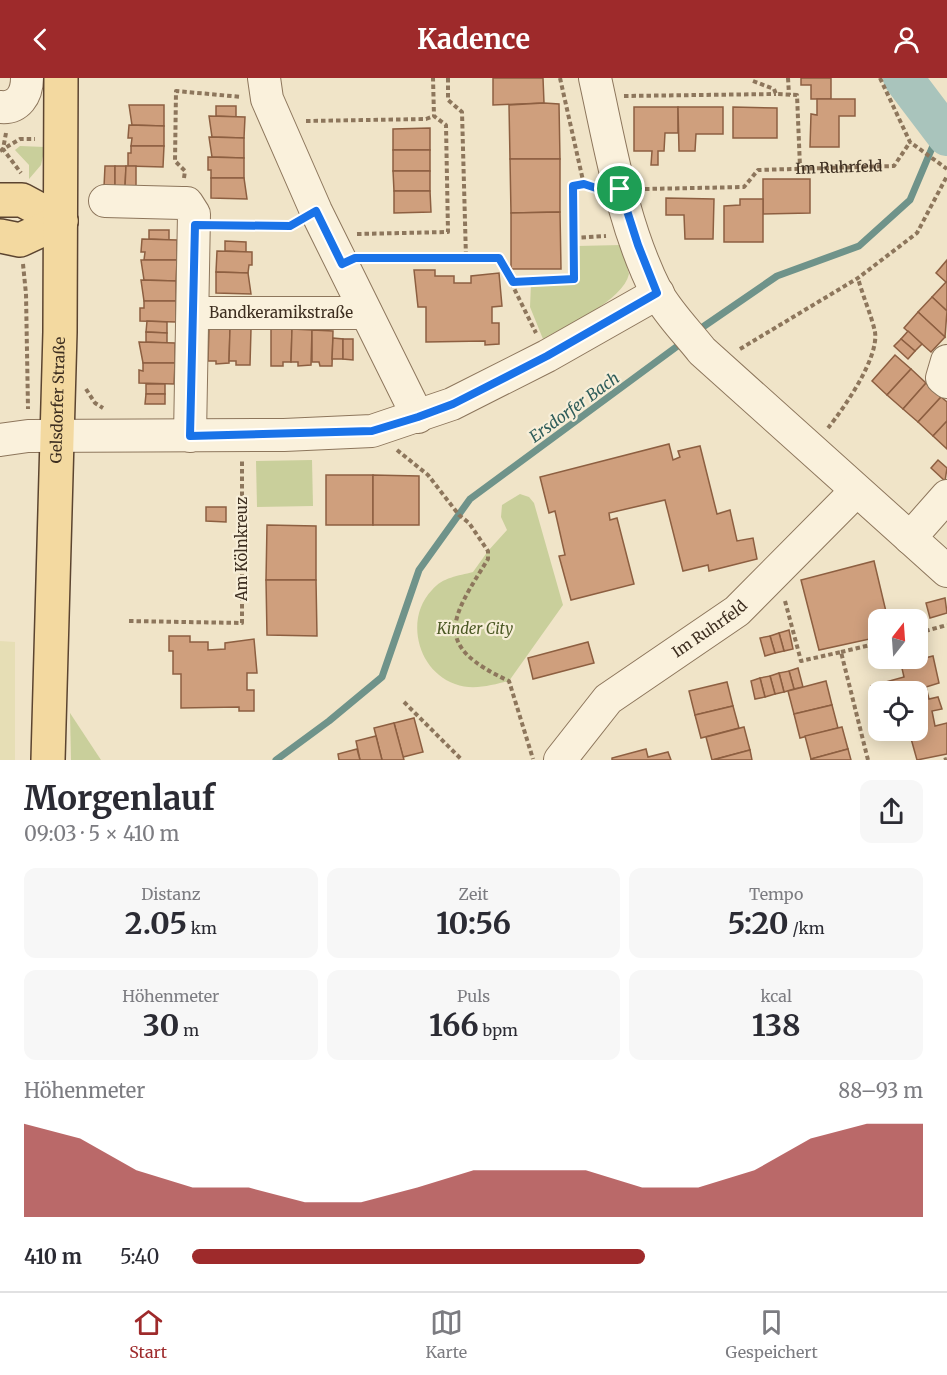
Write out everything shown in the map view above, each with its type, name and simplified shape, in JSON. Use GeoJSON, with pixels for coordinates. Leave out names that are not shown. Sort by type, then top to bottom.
{"type":"FeatureCollection","features":[{"type":"Feature","properties":{"kind":"main road","name":"Gelsdorfer Straße"},"geometry":{"type":"LineString","coordinates":[[48,760],[57,435],[61,78]]}},
{"type":"Feature","properties":{"kind":"main road"},"geometry":{"type":"LineString","coordinates":[[0,200],[22,200],[61,221]]}},
{"type":"Feature","properties":{"kind":"main road"},"geometry":{"type":"LineString","coordinates":[[0,236],[20,240],[61,221]]}},
{"type":"Feature","properties":{"kind":"street"},"geometry":{"type":"LineString","coordinates":[[4,108],[18,104],[27,88],[27,78]]}},
{"type":"Feature","properties":{"kind":"street"},"geometry":{"type":"LineString","coordinates":[[597,87],[620,189],[638,245],[663,302],[709,357],[947,571]]}},
{"type":"Feature","properties":{"kind":"street"},"geometry":{"type":"LineString","coordinates":[[269,100],[316,211],[418,417]]}},
{"type":"Feature","properties":{"kind":"street"},"geometry":{"type":"LineString","coordinates":[[105,201],[189,214]]}},
{"type":"Feature","properties":{"kind":"street","name":"Bandkeramikstraße"},"geometry":{"type":"LineString","coordinates":[[189,214],[194,313],[190,436]]}},
{"type":"Feature","properties":{"kind":"street"},"geometry":{"type":"LineString","coordinates":[[0,440],[57,435],[190,436],[372,431],[453,404],[547,356],[663,302]]}},
{"type":"Feature","properties":{"kind":"street","name":"Bandkeramikstraße"},"geometry":{"type":"LineString","coordinates":[[194,313],[366,313]]}},
{"type":"Feature","properties":{"kind":"street"},"geometry":{"type":"LineString","coordinates":[[947,362],[942,378],[947,382]]}},
{"type":"Feature","properties":{"kind":"street","name":"Im Ruhrfeld"},"geometry":{"type":"LineString","coordinates":[[560,760],[608,699],[737,611],[856,491]]}},
{"type":"Feature","properties":{"kind":"street"},"geometry":{"type":"LineString","coordinates":[[910,538],[947,496]]}},
{"type":"Feature","properties":{"kind":"path"},"geometry":{"type":"LineString","coordinates":[[433,78],[434,116]]}},
{"type":"Feature","properties":{"kind":"path"},"geometry":{"type":"LineString","coordinates":[[448,78],[448,100],[462,112],[466,258]]}},
{"type":"Feature","properties":{"kind":"path"},"geometry":{"type":"LineString","coordinates":[[513,282],[574,279],[573,186],[584,184],[560,78]]}},
{"type":"Feature","properties":{"kind":"path"},"geometry":{"type":"LineString","coordinates":[[788,78],[789,95]]}},
{"type":"Feature","properties":{"kind":"path"},"geometry":{"type":"LineString","coordinates":[[880,78],[910,141],[947,169]]}},
{"type":"Feature","properties":{"kind":"path"},"geometry":{"type":"LineString","coordinates":[[753,81],[774,89],[776,94]]}},
{"type":"Feature","properties":{"kind":"path"},"geometry":{"type":"LineString","coordinates":[[597,87],[797,95],[800,167]]}},
{"type":"Feature","properties":{"kind":"path"},"geometry":{"type":"LineString","coordinates":[[316,211],[290,226],[189,214],[185,171],[175,161],[176,91],[426,119],[434,116]]}},
{"type":"Feature","properties":{"kind":"path"},"geometry":{"type":"LineString","coordinates":[[434,116],[446,125],[448,232],[343,234],[336,252],[355,258],[499,258],[513,282],[547,356]]}},
{"type":"Feature","properties":{"kind":"path","name":"Im Ruhrfeld"},"geometry":{"type":"LineString","coordinates":[[584,184],[608,192],[620,189],[744,186],[758,170],[894,166],[910,141]]}},
{"type":"Feature","properties":{"kind":"path"},"geometry":{"type":"LineString","coordinates":[[709,357],[858,278],[917,233],[947,176]]}},
{"type":"Feature","properties":{"kind":"path"},"geometry":{"type":"LineString","coordinates":[[811,450],[840,414],[874,345],[875,332],[858,278]]}},
{"type":"Feature","properties":{"kind":"path"},"geometry":{"type":"LineString","coordinates":[[87,379],[87,390],[95,403],[106,411]]}},
{"type":"Feature","properties":{"kind":"path"},"geometry":{"type":"LineString","coordinates":[[372,431],[428,475],[459,515],[469,523],[488,550],[488,559],[456,612],[455,632],[462,651],[473,662],[509,681],[533,760]]}},
{"type":"Feature","properties":{"kind":"path","name":"Am Kölnkreuz"},"geometry":{"type":"LineString","coordinates":[[129,621],[242,623],[242,435]]}},
{"type":"Feature","properties":{"kind":"path"},"geometry":{"type":"LineString","coordinates":[[776,572],[788,611],[798,657],[801,661],[868,646]]}},
{"type":"Feature","properties":{"kind":"path"},"geometry":{"type":"LineString","coordinates":[[928,630],[947,625]]}},
{"type":"Feature","properties":{"kind":"path"},"geometry":{"type":"LineString","coordinates":[[841,652],[868,760]]}},
{"type":"Feature","properties":{"kind":"path"},"geometry":{"type":"LineString","coordinates":[[404,702],[462,760]]}},
{"type":"Feature","properties":{"kind":"shaded area"},"geometry":{"type":"Polygon","coordinates":[[[0,641],[15,642],[15,760],[0,760],[0,641]]]}},
{"type":"Feature","properties":{"kind":"green space"},"geometry":{"type":"Polygon","coordinates":[[[20,146],[45,147],[41,165],[29,179],[29,165],[15,150],[20,146]]]}},
{"type":"Feature","properties":{"kind":"green space"},"geometry":{"type":"Polygon","coordinates":[[[621,245],[629,274],[625,284],[605,303],[543,339],[530,307],[531,283],[578,282],[577,246],[621,245]]]}},
{"type":"Feature","properties":{"kind":"green space"},"geometry":{"type":"Polygon","coordinates":[[[312,460],[313,506],[257,507],[256,461],[312,460]]]}},
{"type":"Feature","properties":{"kind":"green space","name":"Kinder City"},"geometry":{"type":"Polygon","coordinates":[[[520,494],[529,497],[534,503],[563,605],[509,681],[475,687],[455,684],[432,668],[424,656],[417,629],[423,602],[441,582],[473,572],[507,530],[501,517],[502,505],[520,494]]]}},
{"type":"Feature","properties":{"kind":"green space"},"geometry":{"type":"Polygon","coordinates":[[[70,713],[101,760],[71,760],[70,713]]]}},
{"type":"Feature","properties":{"kind":"building"},"geometry":{"type":"Polygon","coordinates":[[[493,78],[543,78],[544,103],[493,105],[493,78]]]}},
{"type":"Feature","properties":{"kind":"building"},"geometry":{"type":"Polygon","coordinates":[[[801,78],[831,78],[831,99],[811,99],[811,85],[801,85],[801,78]]]}},
{"type":"Feature","properties":{"kind":"building"},"geometry":{"type":"Polygon","coordinates":[[[817,99],[855,99],[855,116],[839,116],[839,147],[810,147],[811,114],[817,115],[817,99]]]}},
{"type":"Feature","properties":{"kind":"building"},"geometry":{"type":"Polygon","coordinates":[[[559,104],[560,159],[510,159],[509,105],[559,104]]]}},
{"type":"Feature","properties":{"kind":"building"},"geometry":{"type":"Polygon","coordinates":[[[129,105],[164,105],[164,126],[132,125],[129,105]]]}},
{"type":"Feature","properties":{"kind":"building"},"geometry":{"type":"Polygon","coordinates":[[[216,106],[236,106],[236,117],[216,116],[216,106]]]}},
{"type":"Feature","properties":{"kind":"building"},"geometry":{"type":"Polygon","coordinates":[[[634,107],[678,107],[678,133],[665,133],[664,151],[658,151],[658,165],[651,165],[652,151],[634,151],[634,107]]]}},
{"type":"Feature","properties":{"kind":"building"},"geometry":{"type":"Polygon","coordinates":[[[678,107],[723,107],[723,134],[696,134],[695,151],[679,151],[678,107]]]}},
{"type":"Feature","properties":{"kind":"building"},"geometry":{"type":"Polygon","coordinates":[[[733,107],[777,108],[777,138],[733,138],[733,107]]]}},
{"type":"Feature","properties":{"kind":"building"},"geometry":{"type":"Polygon","coordinates":[[[209,116],[245,117],[244,138],[212,137],[209,116]]]}},
{"type":"Feature","properties":{"kind":"building"},"geometry":{"type":"Polygon","coordinates":[[[129,125],[164,126],[164,146],[131,146],[132,138],[128,138],[129,125]]]}},
{"type":"Feature","properties":{"kind":"building"},"geometry":{"type":"Polygon","coordinates":[[[430,128],[430,150],[393,150],[393,129],[430,128]]]}},
{"type":"Feature","properties":{"kind":"building"},"geometry":{"type":"Polygon","coordinates":[[[209,137],[244,138],[244,158],[212,157],[209,137]]]}},
{"type":"Feature","properties":{"kind":"building"},"geometry":{"type":"Polygon","coordinates":[[[131,146],[164,146],[163,167],[128,166],[128,153],[131,153],[131,146]]]}},
{"type":"Feature","properties":{"kind":"building"},"geometry":{"type":"Polygon","coordinates":[[[393,150],[430,150],[430,171],[393,171],[393,150]]]}},
{"type":"Feature","properties":{"kind":"building"},"geometry":{"type":"Polygon","coordinates":[[[208,157],[244,158],[244,178],[211,178],[211,170],[208,170],[208,157]]]}},
{"type":"Feature","properties":{"kind":"building"},"geometry":{"type":"Polygon","coordinates":[[[510,159],[560,159],[560,212],[511,213],[510,159]]]}},
{"type":"Feature","properties":{"kind":"building"},"geometry":{"type":"Polygon","coordinates":[[[105,166],[115,166],[115,187],[104,187],[105,166]]]}},
{"type":"Feature","properties":{"kind":"building"},"geometry":{"type":"Polygon","coordinates":[[[115,166],[126,166],[125,187],[115,187],[115,166]]]}},
{"type":"Feature","properties":{"kind":"building"},"geometry":{"type":"Polygon","coordinates":[[[126,166],[136,166],[136,187],[125,187],[126,166]]]}},
{"type":"Feature","properties":{"kind":"building"},"geometry":{"type":"Polygon","coordinates":[[[393,171],[430,171],[430,191],[394,191],[393,171]]]}},
{"type":"Feature","properties":{"kind":"building"},"geometry":{"type":"Polygon","coordinates":[[[211,178],[244,178],[247,199],[211,198],[211,178]]]}},
{"type":"Feature","properties":{"kind":"building"},"geometry":{"type":"Polygon","coordinates":[[[763,179],[810,179],[810,213],[763,214],[763,179]]]}},
{"type":"Feature","properties":{"kind":"building"},"geometry":{"type":"Polygon","coordinates":[[[394,191],[430,191],[431,212],[394,213],[394,191]]]}},
{"type":"Feature","properties":{"kind":"building"},"geometry":{"type":"Polygon","coordinates":[[[666,198],[714,199],[713,239],[685,239],[684,215],[666,215],[666,198]]]}},
{"type":"Feature","properties":{"kind":"building"},"geometry":{"type":"Polygon","coordinates":[[[740,199],[763,199],[763,242],[724,242],[724,206],[740,205],[740,199]]]}},
{"type":"Feature","properties":{"kind":"building"},"geometry":{"type":"Polygon","coordinates":[[[560,212],[561,269],[511,269],[511,213],[560,212]]]}},
{"type":"Feature","properties":{"kind":"building"},"geometry":{"type":"Polygon","coordinates":[[[149,230],[169,230],[169,240],[149,239],[149,230]]]}},
{"type":"Feature","properties":{"kind":"building"},"geometry":{"type":"Polygon","coordinates":[[[142,239],[177,240],[177,260],[144,260],[145,252],[141,252],[142,239]]]}},
{"type":"Feature","properties":{"kind":"building"},"geometry":{"type":"Polygon","coordinates":[[[225,241],[246,242],[246,252],[225,251],[225,241]]]}},
{"type":"Feature","properties":{"kind":"building"},"geometry":{"type":"Polygon","coordinates":[[[217,251],[252,252],[252,265],[249,265],[248,273],[216,272],[217,251]]]}},
{"type":"Feature","properties":{"kind":"building"},"geometry":{"type":"Polygon","coordinates":[[[141,260],[177,260],[176,281],[144,280],[141,260]]]}},
{"type":"Feature","properties":{"kind":"building"},"geometry":{"type":"Polygon","coordinates":[[[947,260],[947,283],[936,273],[947,260]]]}},
{"type":"Feature","properties":{"kind":"building"},"geometry":{"type":"Polygon","coordinates":[[[414,270],[435,270],[435,276],[454,276],[454,283],[471,283],[471,276],[499,273],[502,306],[492,307],[492,323],[499,323],[499,344],[485,345],[485,341],[426,342],[426,307],[418,307],[414,270]]]}},
{"type":"Feature","properties":{"kind":"building"},"geometry":{"type":"Polygon","coordinates":[[[216,272],[248,273],[251,294],[216,293],[216,272]]]}},
{"type":"Feature","properties":{"kind":"building"},"geometry":{"type":"Polygon","coordinates":[[[141,280],[176,281],[176,301],[144,301],[141,280]]]}},
{"type":"Feature","properties":{"kind":"building"},"geometry":{"type":"Polygon","coordinates":[[[947,283],[947,311],[932,297],[947,283]]]}},
{"type":"Feature","properties":{"kind":"building"},"geometry":{"type":"Polygon","coordinates":[[[932,297],[947,311],[945,337],[918,312],[932,297]]]}},
{"type":"Feature","properties":{"kind":"building"},"geometry":{"type":"Polygon","coordinates":[[[144,301],[176,301],[176,322],[140,321],[140,308],[144,308],[144,301]]]}},
{"type":"Feature","properties":{"kind":"building"},"geometry":{"type":"Polygon","coordinates":[[[918,312],[945,337],[931,352],[904,328],[918,312]]]}},
{"type":"Feature","properties":{"kind":"building"},"geometry":{"type":"Polygon","coordinates":[[[147,321],[167,322],[167,333],[146,332],[147,321]]]}},
{"type":"Feature","properties":{"kind":"building"},"geometry":{"type":"Polygon","coordinates":[[[209,328],[230,329],[229,363],[216,364],[216,361],[208,361],[209,328]]]}},
{"type":"Feature","properties":{"kind":"building"},"geometry":{"type":"Polygon","coordinates":[[[230,329],[251,329],[250,365],[236,365],[236,361],[229,361],[230,329]]]}},
{"type":"Feature","properties":{"kind":"building"},"geometry":{"type":"Polygon","coordinates":[[[271,329],[292,329],[291,362],[283,362],[283,366],[271,366],[271,329]]]}},
{"type":"Feature","properties":{"kind":"building"},"geometry":{"type":"Polygon","coordinates":[[[292,329],[312,330],[311,365],[298,366],[298,362],[291,362],[292,329]]]}},
{"type":"Feature","properties":{"kind":"building"},"geometry":{"type":"Polygon","coordinates":[[[312,330],[333,331],[332,366],[320,366],[319,362],[312,362],[312,330]]]}},
{"type":"Feature","properties":{"kind":"building"},"geometry":{"type":"Polygon","coordinates":[[[908,331],[922,344],[915,351],[901,339],[908,331]]]}},
{"type":"Feature","properties":{"kind":"building"},"geometry":{"type":"Polygon","coordinates":[[[146,332],[167,333],[167,343],[146,342],[146,332]]]}},
{"type":"Feature","properties":{"kind":"building"},"geometry":{"type":"Polygon","coordinates":[[[333,338],[343,339],[343,359],[332,359],[333,338]]]}},
{"type":"Feature","properties":{"kind":"building"},"geometry":{"type":"Polygon","coordinates":[[[343,339],[353,339],[353,360],[343,359],[343,339]]]}},
{"type":"Feature","properties":{"kind":"building"},"geometry":{"type":"Polygon","coordinates":[[[901,339],[915,351],[908,359],[894,346],[901,339]]]}},
{"type":"Feature","properties":{"kind":"building"},"geometry":{"type":"Polygon","coordinates":[[[139,342],[175,343],[175,363],[143,363],[139,342]]]}},
{"type":"Feature","properties":{"kind":"building"},"geometry":{"type":"Polygon","coordinates":[[[895,355],[911,369],[887,395],[872,381],[895,355]]]}},
{"type":"Feature","properties":{"kind":"building"},"geometry":{"type":"Polygon","coordinates":[[[143,363],[175,363],[174,384],[139,383],[139,370],[143,371],[143,363]]]}},
{"type":"Feature","properties":{"kind":"building"},"geometry":{"type":"Polygon","coordinates":[[[911,369],[926,383],[903,409],[887,395],[911,369]]]}},
{"type":"Feature","properties":{"kind":"building"},"geometry":{"type":"Polygon","coordinates":[[[926,383],[941,397],[918,422],[903,409],[926,383]]]}},
{"type":"Feature","properties":{"kind":"building"},"geometry":{"type":"Polygon","coordinates":[[[146,384],[165,384],[165,394],[146,394],[146,384]]]}},
{"type":"Feature","properties":{"kind":"building"},"geometry":{"type":"Polygon","coordinates":[[[146,394],[165,394],[165,404],[145,404],[146,394]]]}},
{"type":"Feature","properties":{"kind":"building"},"geometry":{"type":"Polygon","coordinates":[[[941,397],[947,402],[947,421],[933,436],[918,422],[941,397]]]}},
{"type":"Feature","properties":{"kind":"building"},"geometry":{"type":"Polygon","coordinates":[[[947,421],[947,449],[933,436],[947,421]]]}},
{"type":"Feature","properties":{"kind":"building"},"geometry":{"type":"Polygon","coordinates":[[[669,444],[673,460],[680,457],[678,451],[700,446],[717,514],[730,510],[737,541],[753,538],[757,559],[709,571],[708,565],[683,571],[665,500],[609,513],[610,520],[617,518],[634,584],[571,600],[559,556],[565,555],[555,511],[549,513],[540,477],[669,444]]]}},
{"type":"Feature","properties":{"kind":"building"},"geometry":{"type":"Polygon","coordinates":[[[938,460],[947,468],[945,481],[931,468],[938,460]]]}},
{"type":"Feature","properties":{"kind":"building"},"geometry":{"type":"Polygon","coordinates":[[[326,475],[373,475],[373,525],[326,525],[326,475]]]}},
{"type":"Feature","properties":{"kind":"building"},"geometry":{"type":"Polygon","coordinates":[[[373,475],[419,476],[419,525],[373,525],[373,475]]]}},
{"type":"Feature","properties":{"kind":"building"},"geometry":{"type":"Polygon","coordinates":[[[206,507],[226,507],[226,522],[206,521],[206,507]]]}},
{"type":"Feature","properties":{"kind":"building"},"geometry":{"type":"Polygon","coordinates":[[[267,525],[316,526],[316,580],[266,580],[267,525]]]}},
{"type":"Feature","properties":{"kind":"building"},"geometry":{"type":"Polygon","coordinates":[[[874,561],[885,609],[868,609],[868,639],[819,650],[801,580],[874,561]]]}},
{"type":"Feature","properties":{"kind":"building"},"geometry":{"type":"Polygon","coordinates":[[[266,580],[316,580],[317,636],[267,635],[266,580]]]}},
{"type":"Feature","properties":{"kind":"building"},"geometry":{"type":"Polygon","coordinates":[[[945,598],[947,613],[930,618],[926,603],[945,598]]]}},
{"type":"Feature","properties":{"kind":"building"},"geometry":{"type":"Polygon","coordinates":[[[789,630],[793,649],[784,651],[779,633],[789,630]]]}},
{"type":"Feature","properties":{"kind":"building"},"geometry":{"type":"Polygon","coordinates":[[[779,633],[784,651],[775,653],[770,636],[779,633]]]}},
{"type":"Feature","properties":{"kind":"building"},"geometry":{"type":"Polygon","coordinates":[[[169,636],[190,636],[190,642],[208,642],[208,650],[225,649],[225,643],[254,639],[257,673],[247,673],[247,690],[254,690],[254,711],[239,711],[239,707],[181,708],[181,674],[173,674],[173,651],[169,651],[169,636]]]}},
{"type":"Feature","properties":{"kind":"building"},"geometry":{"type":"Polygon","coordinates":[[[770,636],[775,653],[765,656],[760,638],[770,636]]]}},
{"type":"Feature","properties":{"kind":"building"},"geometry":{"type":"Polygon","coordinates":[[[588,642],[594,663],[533,679],[528,658],[588,642]]]}},
{"type":"Feature","properties":{"kind":"building"},"geometry":{"type":"Polygon","coordinates":[[[933,656],[939,683],[928,686],[928,681],[889,681],[904,677],[902,669],[928,669],[928,657],[933,656]]]}},
{"type":"Feature","properties":{"kind":"building"},"geometry":{"type":"Polygon","coordinates":[[[798,668],[803,687],[794,689],[789,671],[798,668]]]}},
{"type":"Feature","properties":{"kind":"building"},"geometry":{"type":"Polygon","coordinates":[[[789,671],[794,689],[784,692],[779,673],[789,671]]]}},
{"type":"Feature","properties":{"kind":"building"},"geometry":{"type":"Polygon","coordinates":[[[779,673],[784,692],[775,694],[770,676],[779,673]]]}},
{"type":"Feature","properties":{"kind":"building"},"geometry":{"type":"Polygon","coordinates":[[[770,676],[775,694],[765,697],[760,678],[770,676]]]}},
{"type":"Feature","properties":{"kind":"building"},"geometry":{"type":"Polygon","coordinates":[[[760,678],[765,697],[755,699],[751,681],[760,678]]]}},
{"type":"Feature","properties":{"kind":"building"},"geometry":{"type":"Polygon","coordinates":[[[826,681],[832,705],[794,714],[788,691],[826,681]]]}},
{"type":"Feature","properties":{"kind":"building"},"geometry":{"type":"Polygon","coordinates":[[[727,682],[733,706],[695,715],[689,691],[727,682]]]}},
{"type":"Feature","properties":{"kind":"building"},"geometry":{"type":"Polygon","coordinates":[[[928,695],[929,699],[938,697],[942,709],[932,711],[935,726],[947,723],[947,754],[917,760],[912,741],[928,741],[928,695]]]}},
{"type":"Feature","properties":{"kind":"building"},"geometry":{"type":"Polygon","coordinates":[[[832,705],[838,728],[800,738],[794,714],[832,705]]]}},
{"type":"Feature","properties":{"kind":"building"},"geometry":{"type":"Polygon","coordinates":[[[733,706],[739,728],[701,738],[695,715],[733,706]]]}},
{"type":"Feature","properties":{"kind":"building"},"geometry":{"type":"Polygon","coordinates":[[[414,718],[423,752],[403,757],[394,723],[414,718]]]}},
{"type":"Feature","properties":{"kind":"building"},"geometry":{"type":"Polygon","coordinates":[[[394,723],[404,760],[382,760],[374,728],[394,723]]]}},
{"type":"Feature","properties":{"kind":"building"},"geometry":{"type":"Polygon","coordinates":[[[744,727],[750,750],[712,760],[706,737],[744,727]]]}},
{"type":"Feature","properties":{"kind":"building"},"geometry":{"type":"Polygon","coordinates":[[[842,727],[848,749],[811,759],[805,736],[842,727]]]}},
{"type":"Feature","properties":{"kind":"building"},"geometry":{"type":"Polygon","coordinates":[[[376,736],[382,760],[360,760],[356,741],[376,736]]]}},
{"type":"Feature","properties":{"kind":"building"},"geometry":{"type":"Polygon","coordinates":[[[357,749],[360,760],[339,760],[338,754],[357,749]]]}},
{"type":"Feature","properties":{"kind":"building"},"geometry":{"type":"Polygon","coordinates":[[[646,749],[648,757],[668,752],[671,760],[612,760],[612,758],[646,749]]]}},
{"type":"Feature","properties":{"kind":"building"},"geometry":{"type":"Polygon","coordinates":[[[848,749],[851,760],[811,760],[811,759],[848,749]]]}},
{"type":"Feature","properties":{"kind":"building"},"geometry":{"type":"Polygon","coordinates":[[[750,750],[752,760],[713,760],[750,750]]]}},
{"type":"Feature","properties":{"kind":"waterway"},"geometry":{"type":"LineString","coordinates":[[903,78],[947,136]]}},
{"type":"Feature","properties":{"kind":"waterway","name":"Ersdorfer Bach"},"geometry":{"type":"LineString","coordinates":[[697,331],[777,276],[859,246],[910,200],[940,129]]}},
{"type":"Feature","properties":{"kind":"waterway","name":"Ersdorfer Bach"},"geometry":{"type":"LineString","coordinates":[[276,760],[329,721],[382,677],[419,570],[470,499],[683,342]]}},
{"type":"Feature","properties":{"kind":"route"},"geometry":{"type":"LineString","coordinates":[[584,184],[608,192],[620,189],[638,245],[657,293],[547,356],[453,404],[418,417],[372,431],[190,436],[195,225],[290,226],[316,211],[342,264],[355,258],[499,258],[513,282],[517,280],[574,279],[573,186],[584,184]]}}]}
